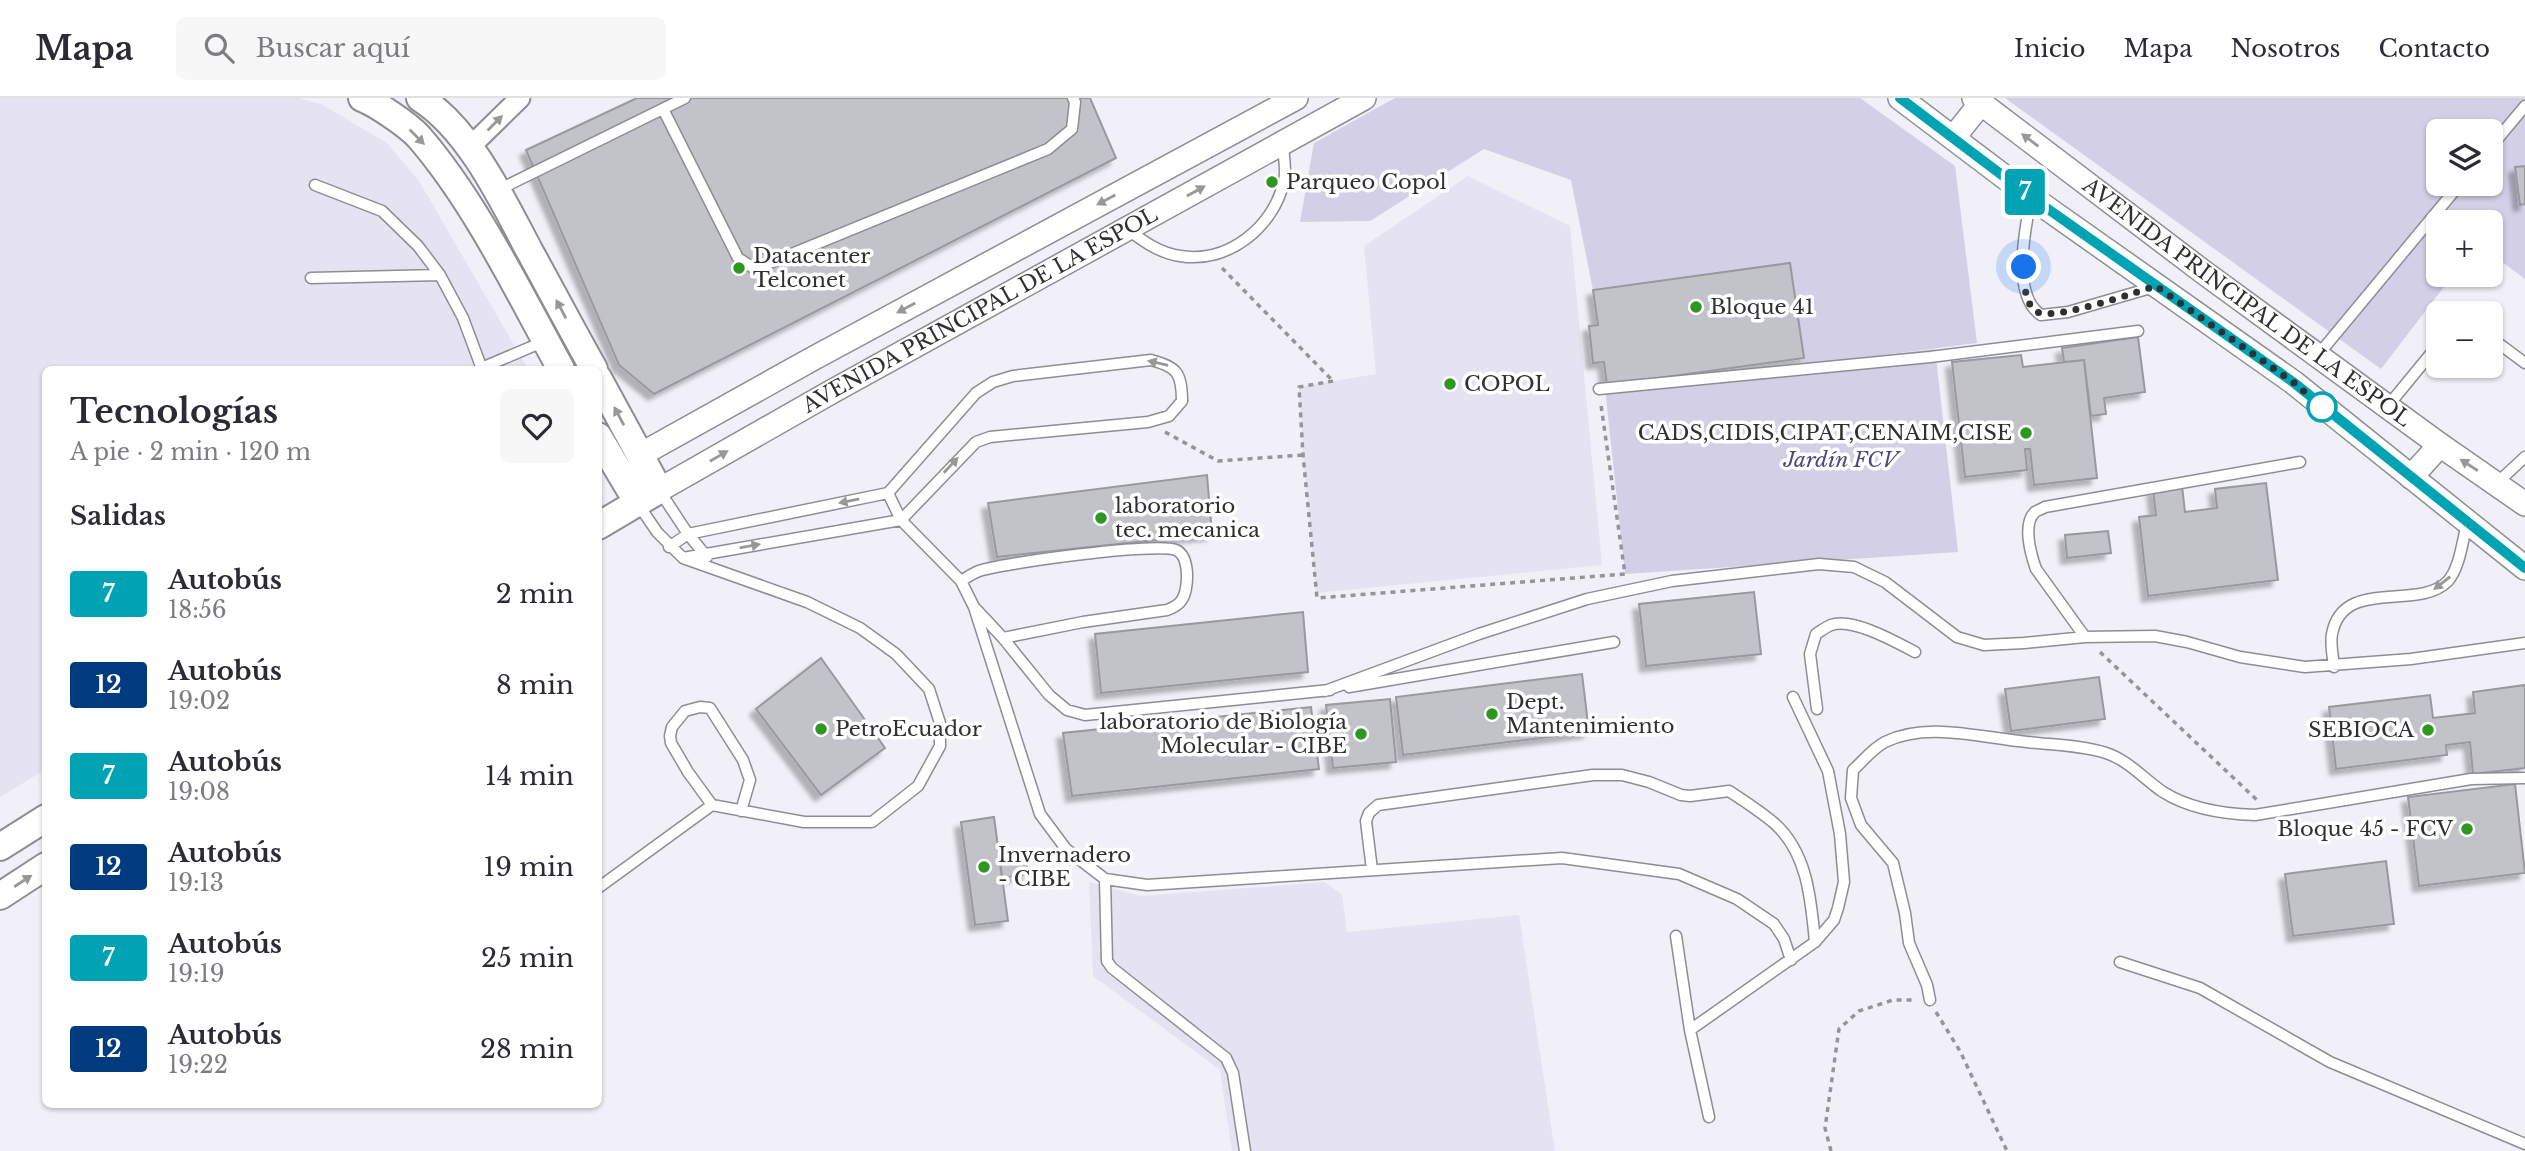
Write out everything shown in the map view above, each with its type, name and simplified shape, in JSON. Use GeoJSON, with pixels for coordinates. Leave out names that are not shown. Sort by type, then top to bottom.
{"type":"FeatureCollection","features":[{"type":"Feature","properties":{"kind":"main road"},"geometry":{"type":"LineString","coordinates":[[362,98],[417,135],[445,171],[486,235],[559,366]]}},
{"type":"Feature","properties":{"kind":"main road"},"geometry":{"type":"LineString","coordinates":[[434,101],[496,190],[592,366]]}},
{"type":"Feature","properties":{"kind":"main road"},"geometry":{"type":"LineString","coordinates":[[486,235],[513,221]]}},
{"type":"Feature","properties":{"kind":"main road"},"geometry":{"type":"LineString","coordinates":[[602,385],[640,455],[648,496]]}},
{"type":"Feature","properties":{"kind":"main road"},"geometry":{"type":"LineString","coordinates":[[602,452],[607,473],[648,496]]}},
{"type":"Feature","properties":{"kind":"main road"},"geometry":{"type":"LineString","coordinates":[[607,473],[640,455]]}},
{"type":"Feature","properties":{"kind":"main road","name":"AVENIDA PRINCIPAL DE LA ESPOL"},"geometry":{"type":"LineString","coordinates":[[602,524],[648,496]]}},
{"type":"Feature","properties":{"kind":"main road"},"geometry":{"type":"LineString","coordinates":[[0,847],[42,821]]}},
{"type":"Feature","properties":{"kind":"main road"},"geometry":{"type":"LineString","coordinates":[[0,896],[42,869]]}},
{"type":"Feature","properties":{"kind":"street"},"geometry":{"type":"LineString","coordinates":[[469,148],[520,98]]}},
{"type":"Feature","properties":{"kind":"street","name":"AVENIDA PRINCIPAL DE LA ESPOL"},"geometry":{"type":"LineString","coordinates":[[640,455],[1296,98]]}},
{"type":"Feature","properties":{"kind":"street","name":"AVENIDA PRINCIPAL DE LA ESPOL"},"geometry":{"type":"LineString","coordinates":[[648,496],[1364,98]]}},
{"type":"Feature","properties":{"kind":"street","name":"AVENIDA PRINCIPAL DE LA ESPOL"},"geometry":{"type":"LineString","coordinates":[[1900,98],[2031,197],[2293,382],[2525,568]]}},
{"type":"Feature","properties":{"kind":"street"},"geometry":{"type":"LineString","coordinates":[[1954,137],[1977,101]]}},
{"type":"Feature","properties":{"kind":"street","name":"AVENIDA PRINCIPAL DE LA ESPOL"},"geometry":{"type":"LineString","coordinates":[[1977,101],[2202,271],[2525,504]]}},
{"type":"Feature","properties":{"kind":"street"},"geometry":{"type":"LineString","coordinates":[[2183,303],[2202,271]]}},
{"type":"Feature","properties":{"kind":"street"},"geometry":{"type":"LineString","coordinates":[[2411,477],[2440,445]]}},
{"type":"Feature","properties":{"kind":"lane"},"geometry":{"type":"LineString","coordinates":[[496,190],[685,98]]}},
{"type":"Feature","properties":{"kind":"lane"},"geometry":{"type":"LineString","coordinates":[[663,110],[738,258],[755,269],[1048,149],[1072,130],[1075,102],[1073,98]]}},
{"type":"Feature","properties":{"kind":"lane"},"geometry":{"type":"LineString","coordinates":[[2503,132],[2525,106]]}},
{"type":"Feature","properties":{"kind":"lane"},"geometry":{"type":"LineString","coordinates":[[1127,229],[1151,247],[1180,257],[1210,256],[1245,242],[1271,215],[1285,180],[1283,143]]}},
{"type":"Feature","properties":{"kind":"lane"},"geometry":{"type":"LineString","coordinates":[[315,186],[382,211],[418,246],[440,275],[463,318],[480,366]]}},
{"type":"Feature","properties":{"kind":"lane"},"geometry":{"type":"LineString","coordinates":[[2318,355],[2450,196]]}},
{"type":"Feature","properties":{"kind":"lane"},"geometry":{"type":"LineString","coordinates":[[2031,197],[2023,253],[2024,282],[2032,309],[2042,315],[2068,312],[2156,286]]}},
{"type":"Feature","properties":{"kind":"lane"},"geometry":{"type":"LineString","coordinates":[[311,278],[440,275]]}},
{"type":"Feature","properties":{"kind":"lane"},"geometry":{"type":"LineString","coordinates":[[1599,389],[1930,357],[2138,331]]}},
{"type":"Feature","properties":{"kind":"lane"},"geometry":{"type":"LineString","coordinates":[[488,366],[545,341]]}},
{"type":"Feature","properties":{"kind":"lane"},"geometry":{"type":"LineString","coordinates":[[2503,347],[2525,363]]}},
{"type":"Feature","properties":{"kind":"lane"},"geometry":{"type":"LineString","coordinates":[[669,547],[688,534],[888,493],[975,393],[993,382],[1013,376],[1150,360],[1170,365],[1182,380],[1182,401],[1169,416],[1148,422],[990,437],[976,442],[901,520],[683,558]]}},
{"type":"Feature","properties":{"kind":"lane"},"geometry":{"type":"LineString","coordinates":[[2387,407],[2426,360]]}},
{"type":"Feature","properties":{"kind":"lane"},"geometry":{"type":"LineString","coordinates":[[2497,483],[2525,457]]}},
{"type":"Feature","properties":{"kind":"lane"},"geometry":{"type":"LineString","coordinates":[[2085,637],[2036,569],[2028,523],[2035,512],[2045,507],[2300,462]]}},
{"type":"Feature","properties":{"kind":"lane"},"geometry":{"type":"LineString","coordinates":[[888,493],[901,520],[961,581],[974,607],[1041,814],[1066,849],[1105,879],[1147,885],[1562,858],[1679,874],[1737,899],[1774,924],[1784,940],[1791,960]]}},
{"type":"Feature","properties":{"kind":"lane"},"geometry":{"type":"LineString","coordinates":[[648,496],[688,534],[715,569]]}},
{"type":"Feature","properties":{"kind":"lane"},"geometry":{"type":"LineString","coordinates":[[648,496],[669,547],[683,558],[807,601],[860,628],[896,654],[929,689],[940,723],[940,746],[918,786],[872,822],[804,822],[741,811],[712,805],[671,743],[672,727],[685,712],[700,707],[710,708],[743,760],[750,780],[741,811]]}},
{"type":"Feature","properties":{"kind":"lane"},"geometry":{"type":"LineString","coordinates":[[2334,667],[2331,637],[2336,620],[2351,605],[2374,598],[2427,593],[2446,583],[2455,571],[2468,522]]}},
{"type":"Feature","properties":{"kind":"lane"},"geometry":{"type":"LineString","coordinates":[[961,581],[979,571],[1036,560],[1153,548],[1176,550],[1183,556],[1188,578],[1185,597],[1177,606],[1167,610],[1083,622],[1003,638]]}},
{"type":"Feature","properties":{"kind":"lane"},"geometry":{"type":"LineString","coordinates":[[1325,691],[1479,634],[1587,599],[1672,581],[1819,564],[1854,567],[1885,582],[1957,638],[1983,645],[2085,637],[2155,636],[2271,663],[2334,667],[2525,643]]}},
{"type":"Feature","properties":{"kind":"lane"},"geometry":{"type":"LineString","coordinates":[[974,607],[1049,695],[1067,710],[1085,715],[1325,691],[1614,642]]}},
{"type":"Feature","properties":{"kind":"lane"},"geometry":{"type":"LineString","coordinates":[[1817,709],[1810,654],[1816,634],[1833,624],[1867,629],[1887,636],[1915,652]]}},
{"type":"Feature","properties":{"kind":"lane"},"geometry":{"type":"LineString","coordinates":[[1690,1030],[1815,942],[1834,920],[1844,882],[1840,834],[1828,771],[1793,697]]}},
{"type":"Feature","properties":{"kind":"lane"},"geometry":{"type":"LineString","coordinates":[[1930,1000],[1927,985],[1909,943],[1893,863],[1861,825],[1851,798],[1853,771],[1883,743],[1913,734],[1943,732],[2107,753],[2127,764],[2164,792],[2192,806],[2227,814],[2272,813],[2471,779],[2525,778]]}},
{"type":"Feature","properties":{"kind":"lane"},"geometry":{"type":"LineString","coordinates":[[1372,870],[1366,821],[1369,813],[1378,805],[1593,775],[1622,775],[1650,782],[1681,795],[1730,791],[1776,825],[1794,851],[1806,875],[1815,942]]}},
{"type":"Feature","properties":{"kind":"lane"},"geometry":{"type":"LineString","coordinates":[[602,885],[712,805]]}},
{"type":"Feature","properties":{"kind":"lane"},"geometry":{"type":"LineString","coordinates":[[1105,879],[1107,961],[1112,968],[1226,1058],[1233,1073],[1245,1151]]}},
{"type":"Feature","properties":{"kind":"lane"},"geometry":{"type":"LineString","coordinates":[[1676,936],[1690,1030],[1709,1118]]}},
{"type":"Feature","properties":{"kind":"lane"},"geometry":{"type":"LineString","coordinates":[[2120,962],[2200,988],[2330,1062],[2525,1144]]}},
{"type":"Feature","properties":{"kind":"path"},"geometry":{"type":"LineString","coordinates":[[1210,256],[1333,381],[1299,387],[1317,598],[1625,574],[1599,389]]}},
{"type":"Feature","properties":{"kind":"path"},"geometry":{"type":"LineString","coordinates":[[1148,422],[1217,461],[1303,454]]}},
{"type":"Feature","properties":{"kind":"path"},"geometry":{"type":"LineString","coordinates":[[2085,637],[2272,813]]}},
{"type":"Feature","properties":{"kind":"path"},"geometry":{"type":"LineString","coordinates":[[1831,1151],[1825,1128],[1839,1029],[1859,1011],[1893,1000],[1930,1000],[1959,1051],[2007,1151]]}},
{"type":"Feature","properties":{"kind":"shaded area"},"geometry":{"type":"Polygon","coordinates":[[[0,98],[297,98],[321,104],[387,143],[419,181],[526,366],[42,366],[42,772],[0,797],[0,98]]]}},
{"type":"Feature","properties":{"kind":"shaded area","name":"COPOL"},"geometry":{"type":"Polygon","coordinates":[[[1468,176],[1570,226],[1602,565],[1316,593],[1299,387],[1376,374],[1364,246],[1468,176]]]}},
{"type":"Feature","properties":{"kind":"shaded area"},"geometry":{"type":"Polygon","coordinates":[[[1089,882],[1141,896],[1324,882],[1342,894],[1347,932],[1519,915],[1555,1151],[1232,1151],[1220,1070],[1093,976],[1089,882]]]}},
{"type":"Feature","properties":{"kind":"green space","name":"Jardín FCV"},"geometry":{"type":"Polygon","coordinates":[[[1395,98],[1860,98],[1955,166],[1977,343],[1868,357],[1935,349],[1958,552],[1625,574],[1605,388],[1798,365],[1790,263],[1593,290],[1571,180],[1484,149],[1370,221],[1300,222],[1314,143],[1395,98]]]}},
{"type":"Feature","properties":{"kind":"green space"},"geometry":{"type":"Polygon","coordinates":[[[2005,98],[2525,98],[2525,279],[2503,263],[2503,210],[2426,210],[2426,287],[2444,287],[2433,301],[2426,301],[2426,310],[2381,369],[2005,98]]]}},
{"type":"Feature","properties":{"kind":"building","name":"Datacenter Telconet"},"geometry":{"type":"Polygon","coordinates":[[[637,98],[1090,98],[1116,158],[654,394],[619,365],[526,150],[637,98]]]}},
{"type":"Feature","properties":{"kind":"building"},"geometry":{"type":"Polygon","coordinates":[[[2525,166],[2525,204],[2520,205],[2515,167],[2525,166]]]}},
{"type":"Feature","properties":{"kind":"building","name":"Bloque 41"},"geometry":{"type":"Polygon","coordinates":[[[1790,263],[1804,358],[1607,385],[1604,362],[1593,363],[1589,326],[1598,325],[1593,290],[1790,263]]]}},
{"type":"Feature","properties":{"kind":"building"},"geometry":{"type":"Polygon","coordinates":[[[2138,337],[2145,392],[2104,398],[2106,414],[2091,416],[2084,360],[2064,362],[2062,348],[2138,337]]]}},
{"type":"Feature","properties":{"kind":"building","name":"CADS,CIDIS,CIPAT,CENAIM,CISE"},"geometry":{"type":"Polygon","coordinates":[[[2021,355],[2023,367],[2084,360],[2097,478],[2034,485],[2030,449],[2025,449],[2027,470],[1965,477],[1952,362],[2021,355]]]}},
{"type":"Feature","properties":{"kind":"building","name":"laboratorio tec. mecanica"},"geometry":{"type":"Polygon","coordinates":[[[1207,475],[1212,534],[997,557],[988,503],[1207,475]]]}},
{"type":"Feature","properties":{"kind":"building"},"geometry":{"type":"Polygon","coordinates":[[[2266,483],[2278,580],[2148,596],[2139,517],[2156,515],[2153,489],[2182,486],[2185,512],[2217,508],[2215,489],[2266,483]]]}},
{"type":"Feature","properties":{"kind":"building"},"geometry":{"type":"Polygon","coordinates":[[[2108,531],[2111,553],[2067,558],[2065,535],[2108,531]]]}},
{"type":"Feature","properties":{"kind":"building"},"geometry":{"type":"Polygon","coordinates":[[[1754,592],[1761,654],[1646,666],[1639,604],[1754,592]]]}},
{"type":"Feature","properties":{"kind":"building"},"geometry":{"type":"Polygon","coordinates":[[[1303,612],[1308,672],[1101,693],[1095,634],[1303,612]]]}},
{"type":"Feature","properties":{"kind":"building","name":"PetroEcuador"},"geometry":{"type":"Polygon","coordinates":[[[821,658],[885,748],[821,795],[756,709],[821,658]]]}},
{"type":"Feature","properties":{"kind":"building","name":"Dept. Mantenimiento"},"geometry":{"type":"Polygon","coordinates":[[[1582,674],[1589,732],[1403,755],[1396,697],[1582,674]]]}},
{"type":"Feature","properties":{"kind":"building"},"geometry":{"type":"Polygon","coordinates":[[[2099,677],[2105,719],[2011,731],[2005,689],[2099,677]]]}},
{"type":"Feature","properties":{"kind":"building","name":"SEBIOCA"},"geometry":{"type":"Polygon","coordinates":[[[2525,685],[2525,768],[2473,774],[2470,742],[2446,745],[2447,755],[2336,769],[2329,707],[2430,695],[2433,718],[2475,713],[2473,692],[2525,685]]]}},
{"type":"Feature","properties":{"kind":"building","name":"laboratorio de Biología Molecular - CIBE"},"geometry":{"type":"Polygon","coordinates":[[[1390,699],[1396,762],[1333,768],[1326,705],[1390,699]]]}},
{"type":"Feature","properties":{"kind":"building"},"geometry":{"type":"Polygon","coordinates":[[[1311,707],[1319,769],[1072,796],[1063,733],[1311,707]]]}},
{"type":"Feature","properties":{"kind":"building","name":"Bloque 45 - FCV"},"geometry":{"type":"Polygon","coordinates":[[[2515,784],[2525,873],[2419,886],[2408,797],[2515,784]]]}},
{"type":"Feature","properties":{"kind":"building","name":"Invernadero - CIBE"},"geometry":{"type":"Polygon","coordinates":[[[994,817],[1008,921],[975,925],[961,822],[994,817]]]}},
{"type":"Feature","properties":{"kind":"building"},"geometry":{"type":"Polygon","coordinates":[[[1025,853],[1028,874],[1002,878],[999,856],[1025,853]]]}},
{"type":"Feature","properties":{"kind":"building"},"geometry":{"type":"Polygon","coordinates":[[[2386,861],[2394,924],[2293,936],[2285,874],[2386,861]]]}},
{"type":"Feature","properties":{"kind":"bus line","name":"7"},"geometry":{"type":"LineString","coordinates":[[1900,98],[2031,197],[2293,382],[2525,568]]}},
{"type":"Feature","properties":{"kind":"place","name":"Parqueo Copol"},"geometry":{"type":"Point","coordinates":[1272,182]}},
{"type":"Feature","properties":{"kind":"place","name":"Datacenter Telconet"},"geometry":{"type":"Point","coordinates":[739,268]}},
{"type":"Feature","properties":{"kind":"place","name":"Bloque 41"},"geometry":{"type":"Point","coordinates":[1696,307]}},
{"type":"Feature","properties":{"kind":"place","name":"COPOL"},"geometry":{"type":"Point","coordinates":[1450,384]}},
{"type":"Feature","properties":{"kind":"place","name":"CADS,CIDIS,CIPAT,CENAIM,CISE"},"geometry":{"type":"Point","coordinates":[2026,433]}},
{"type":"Feature","properties":{"kind":"place","name":"laboratorio tec. mecanica"},"geometry":{"type":"Point","coordinates":[1101,518]}},
{"type":"Feature","properties":{"kind":"place","name":"Dept. Mantenimiento"},"geometry":{"type":"Point","coordinates":[1492,714]}},
{"type":"Feature","properties":{"kind":"place","name":"PetroEcuador"},"geometry":{"type":"Point","coordinates":[821,729]}},
{"type":"Feature","properties":{"kind":"place","name":"SEBIOCA"},"geometry":{"type":"Point","coordinates":[2428,730]}},
{"type":"Feature","properties":{"kind":"place","name":"laboratorio de Biología Molecular - CIBE"},"geometry":{"type":"Point","coordinates":[1361,734]}},
{"type":"Feature","properties":{"kind":"place","name":"Bloque 45 - FCV"},"geometry":{"type":"Point","coordinates":[2467,829]}},
{"type":"Feature","properties":{"kind":"place","name":"Invernadero - CIBE"},"geometry":{"type":"Point","coordinates":[984,867]}},
{"type":"Feature","properties":{"kind":"route"},"geometry":{"type":"LineString","coordinates":[[2024,267],[2027,299],[2032,309],[2042,315],[2068,312],[2156,286],[2293,382],[2322,407]]}}]}
